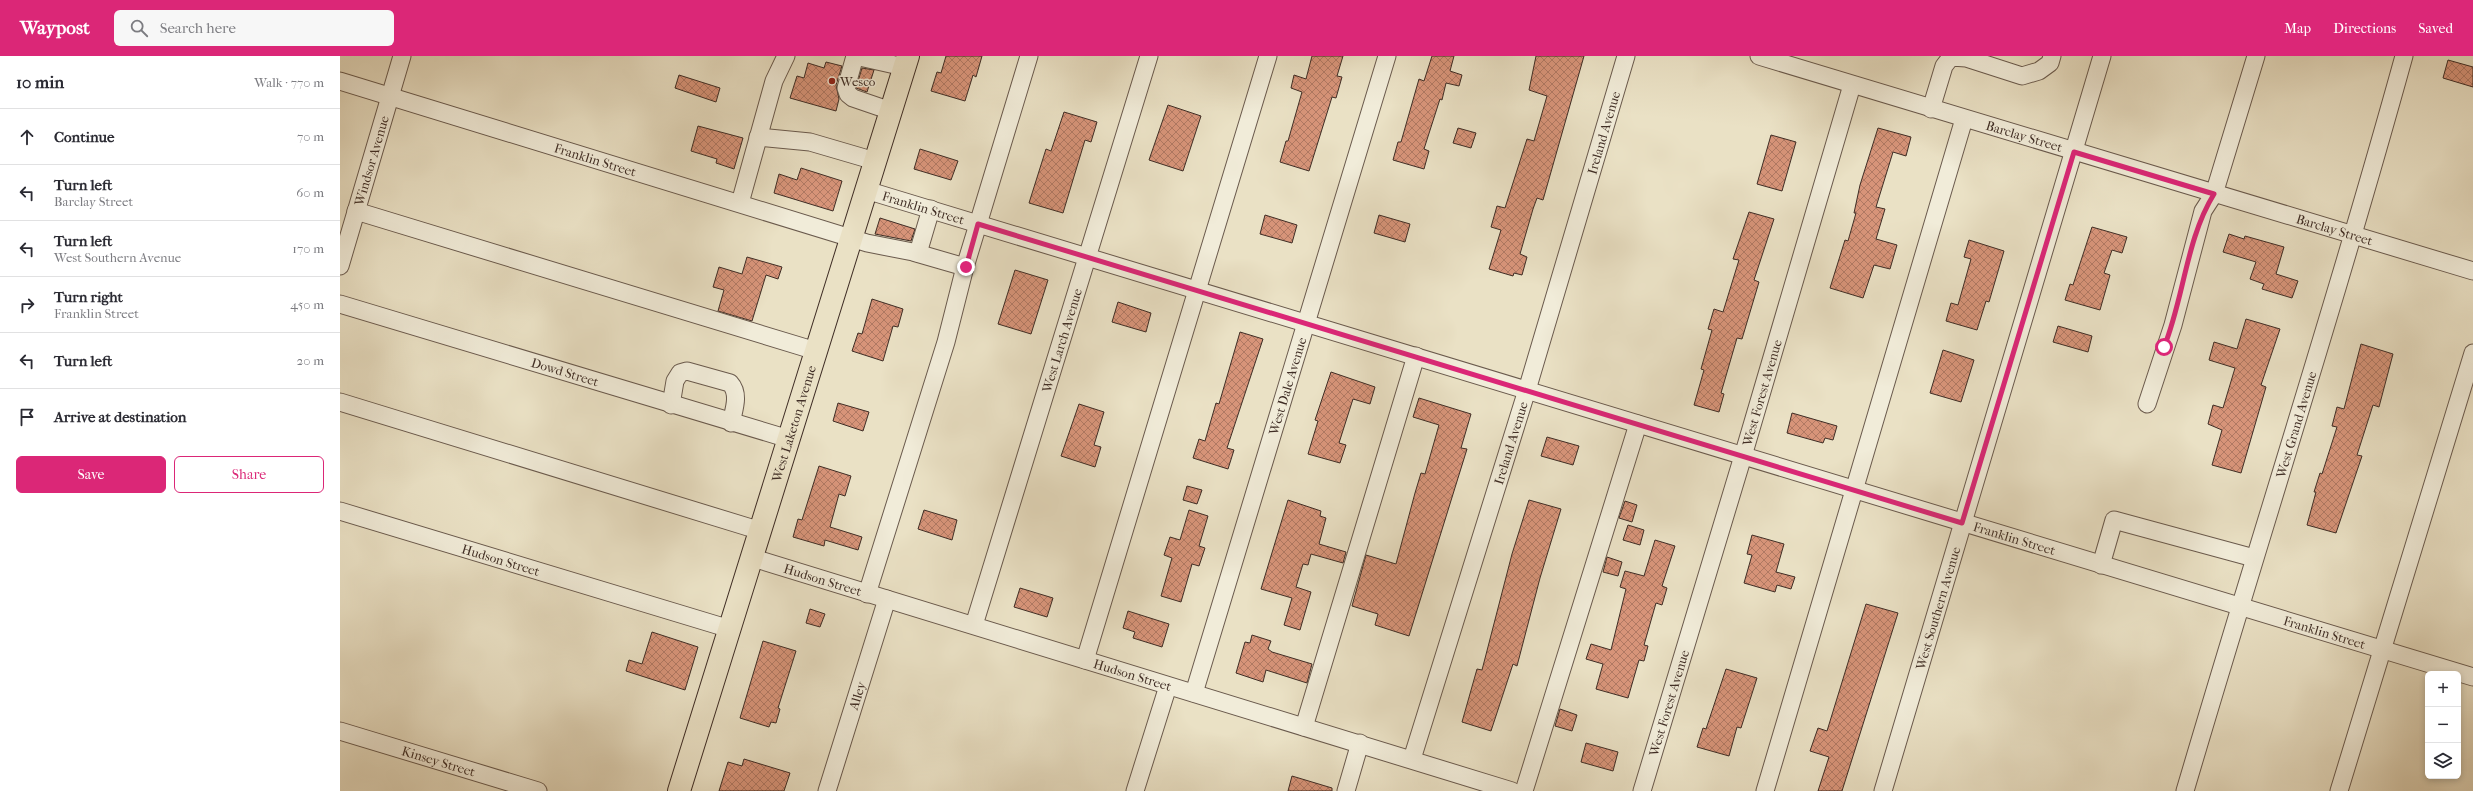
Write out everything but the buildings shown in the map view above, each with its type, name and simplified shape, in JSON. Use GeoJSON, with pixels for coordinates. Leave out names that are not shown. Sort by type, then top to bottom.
{"type":"FeatureCollection","features":[{"type":"Feature","properties":{"kind":"main road","name":"West Laketon Avenue"},"geometry":{"type":"LineString","coordinates":[[679,791],[753,558],[906,62]]}},
{"type":"Feature","properties":{"kind":"street","name":"Windsor Avenue"},"geometry":{"type":"LineString","coordinates":[[340,266],[402,56]]}},
{"type":"Feature","properties":{"kind":"street"},"geometry":{"type":"LineString","coordinates":[[740,203],[774,81],[786,56]]}},
{"type":"Feature","properties":{"kind":"street"},"geometry":{"type":"LineString","coordinates":[[867,594],[946,342],[978,224],[1029,56]]}},
{"type":"Feature","properties":{"kind":"street","name":"West Larch Avenue"},"geometry":{"type":"LineString","coordinates":[[974,625],[1149,56]]}},
{"type":"Feature","properties":{"kind":"street"},"geometry":{"type":"LineString","coordinates":[[1085,660],[1268,56]]}},
{"type":"Feature","properties":{"kind":"street","name":"West Dale Avenue"},"geometry":{"type":"LineString","coordinates":[[1194,694],[1387,56]]}},
{"type":"Feature","properties":{"kind":"street","name":"Ireland Avenue"},"geometry":{"type":"LineString","coordinates":[[1412,759],[1527,390],[1626,56]]}},
{"type":"Feature","properties":{"kind":"street","name":"Barclay Street"},"geometry":{"type":"LineString","coordinates":[[1759,56],[1930,109],[2473,271]]}},
{"type":"Feature","properties":{"kind":"street"},"geometry":{"type":"LineString","coordinates":[[1930,109],[1944,66],[1951,57],[1966,58],[2022,76],[2039,71],[2050,63],[2052,56]]}},
{"type":"Feature","properties":{"kind":"street","name":"West Southern Avenue"},"geometry":{"type":"LineString","coordinates":[[1883,791],[2102,56]]}},
{"type":"Feature","properties":{"kind":"street"},"geometry":{"type":"LineString","coordinates":[[2147,404],[2173,325],[2203,211],[2214,194],[2256,56]]}},
{"type":"Feature","properties":{"kind":"street","name":"West Grand Avenue"},"geometry":{"type":"LineString","coordinates":[[2185,791],[2239,607],[2354,235],[2404,56]]}},
{"type":"Feature","properties":{"kind":"street"},"geometry":{"type":"LineString","coordinates":[[891,111],[848,94],[846,88],[860,57],[906,62]]}},
{"type":"Feature","properties":{"kind":"street","name":"Franklin Street"},"geometry":{"type":"LineString","coordinates":[[340,81],[867,243],[915,253],[966,267]]}},
{"type":"Feature","properties":{"kind":"street","name":"West Forest Avenue"},"geometry":{"type":"LineString","coordinates":[[1642,791],[1743,456],[1852,85]]}},
{"type":"Feature","properties":{"kind":"street"},"geometry":{"type":"LineString","coordinates":[[1765,791],[1964,119]]}},
{"type":"Feature","properties":{"kind":"street"},"geometry":{"type":"LineString","coordinates":[[758,137],[810,142],[875,161]]}},
{"type":"Feature","properties":{"kind":"street","name":"Franklin Street"},"geometry":{"type":"LineString","coordinates":[[866,190],[1307,322],[1962,523],[2473,677]]}},
{"type":"Feature","properties":{"kind":"street"},"geometry":{"type":"LineString","coordinates":[[915,253],[931,209]]}},
{"type":"Feature","properties":{"kind":"street"},"geometry":{"type":"LineString","coordinates":[[356,211],[816,351]]}},
{"type":"Feature","properties":{"kind":"street","name":"Dowd Street"},"geometry":{"type":"LineString","coordinates":[[340,304],[671,405],[789,439]]}},
{"type":"Feature","properties":{"kind":"street"},"geometry":{"type":"LineString","coordinates":[[2340,791],[2473,353]]}},
{"type":"Feature","properties":{"kind":"street"},"geometry":{"type":"LineString","coordinates":[[1304,727],[1416,356]]}},
{"type":"Feature","properties":{"kind":"street"},"geometry":{"type":"LineString","coordinates":[[671,405],[675,381],[680,373],[687,371],[730,383],[735,388],[736,395],[731,423]]}},
{"type":"Feature","properties":{"kind":"street"},"geometry":{"type":"LineString","coordinates":[[340,402],[761,531]]}},
{"type":"Feature","properties":{"kind":"street"},"geometry":{"type":"LineString","coordinates":[[1524,791],[1638,424]]}},
{"type":"Feature","properties":{"kind":"street","name":"Hudson Street"},"geometry":{"type":"LineString","coordinates":[[340,511],[730,629]]}},
{"type":"Feature","properties":{"kind":"street"},"geometry":{"type":"LineString","coordinates":[[2101,565],[2114,520],[2254,558]]}},
{"type":"Feature","properties":{"kind":"street","name":"Hudson Street"},"geometry":{"type":"LineString","coordinates":[[753,558],[1085,660],[1166,692],[1194,694],[1360,743],[1512,791]]}},
{"type":"Feature","properties":{"kind":"street","name":"Alley"},"geometry":{"type":"LineString","coordinates":[[827,791],[887,600]]}},
{"type":"Feature","properties":{"kind":"street"},"geometry":{"type":"LineString","coordinates":[[1135,791],[1166,692]]}},
{"type":"Feature","properties":{"kind":"street","name":"Kinsey Street"},"geometry":{"type":"LineString","coordinates":[[340,731],[538,791]]}},
{"type":"Feature","properties":{"kind":"street"},"geometry":{"type":"LineString","coordinates":[[1346,791],[1360,743]]}},
{"type":"Feature","properties":{"kind":"place","name":"Wesco"},"geometry":{"type":"Point","coordinates":[832,81]}},
{"type":"Feature","properties":{"kind":"route"},"geometry":{"type":"LineString","coordinates":[[966,267],[978,224],[1508,383],[1546,396],[1962,523],[2074,152],[2214,194],[2203,211],[2177,305],[2173,325],[2164,347]]}}]}
